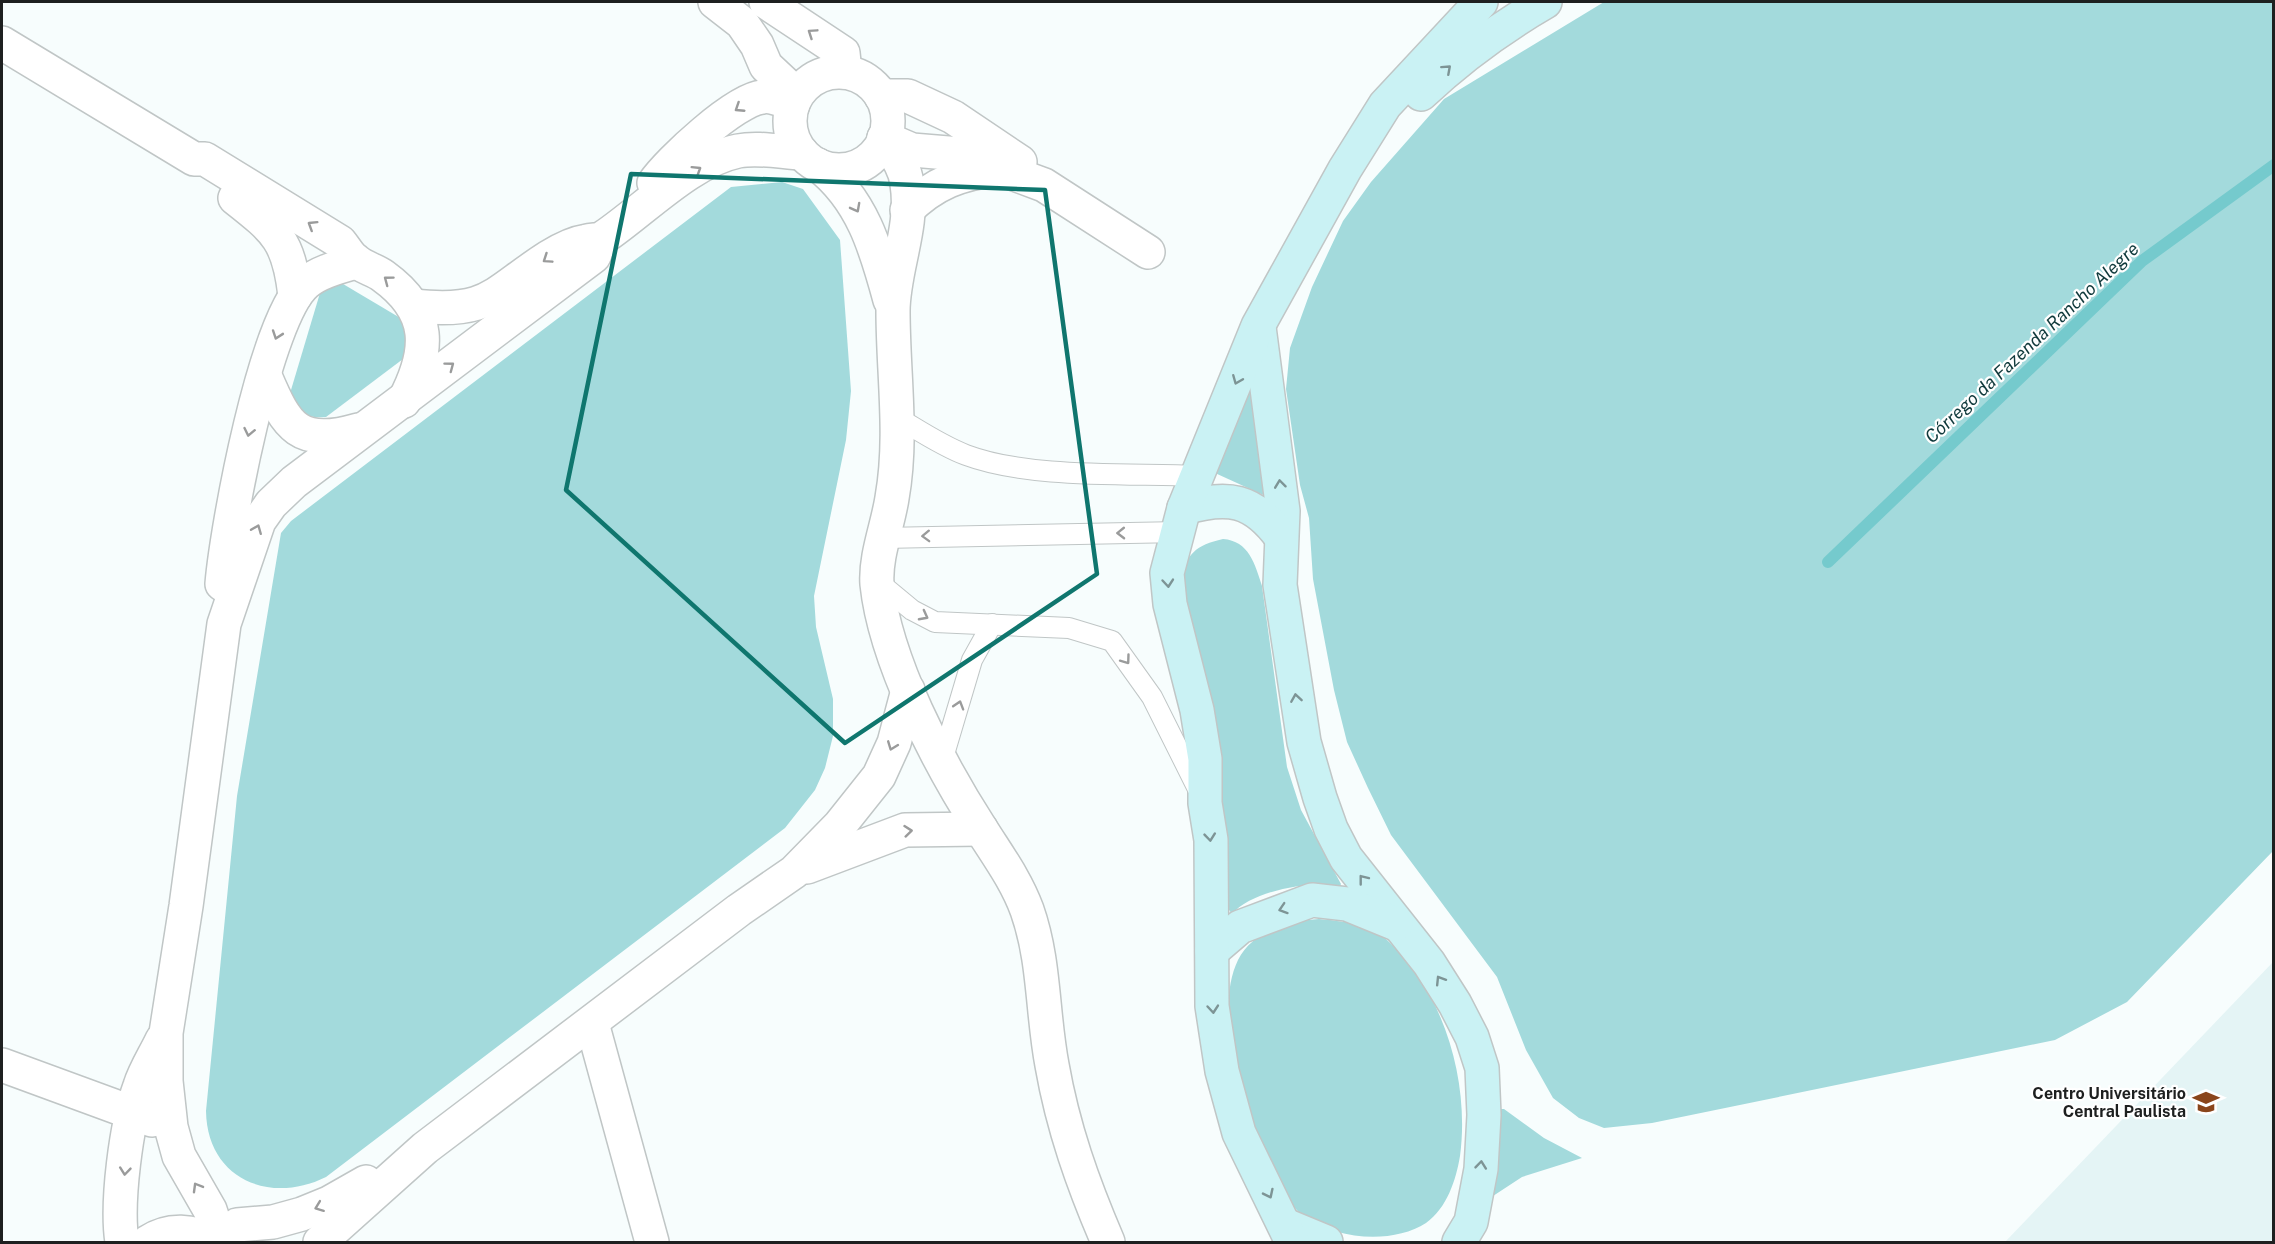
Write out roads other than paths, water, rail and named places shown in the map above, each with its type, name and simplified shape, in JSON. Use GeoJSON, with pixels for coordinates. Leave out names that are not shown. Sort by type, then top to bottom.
{"type":"FeatureCollection","features":[{"type":"Feature","properties":{"kind":"street"},"geometry":{"type":"LineString","coordinates":[[715,2],[742,23],[757,45],[766,66],[795,99]]}},
{"type":"Feature","properties":{"kind":"street"},"geometry":{"type":"LineString","coordinates":[[766,2],[843,53],[845,72]]}},
{"type":"Feature","properties":{"kind":"street"},"geometry":{"type":"LineString","coordinates":[[1326,1242],[1288,1234],[1239,1133],[1222,1071],[1212,1006],[1211,840],[1205,803],[1205,759],[1197,710],[1170,604],[1167,573],[1182,520],[1198,476],[1258,326],[1345,169],[1385,105],[1481,2]]}},
{"type":"Feature","properties":{"kind":"street"},"geometry":{"type":"LineString","coordinates":[[1345,169],[1451,65],[1503,27],[1545,2]]}},
{"type":"Feature","properties":{"kind":"street"},"geometry":{"type":"LineString","coordinates":[[2,43],[194,159],[206,159],[340,242],[356,262],[372,268],[390,281],[414,306],[420,318],[423,348],[413,382],[404,401]]}},
{"type":"Feature","properties":{"kind":"street"},"geometry":{"type":"LineString","coordinates":[[414,306],[458,309],[474,306],[498,295],[550,256],[575,244],[601,239],[699,168],[725,155],[746,150],[809,159],[833,170],[864,163],[876,152],[884,138],[888,124],[887,109],[872,84],[845,72],[817,77],[795,99],[790,129],[809,159],[836,179],[853,200],[874,242],[893,308]]}},
{"type":"Feature","properties":{"kind":"street"},"geometry":{"type":"LineString","coordinates":[[881,96],[908,96],[953,117],[1021,163],[1044,185]]}},
{"type":"Feature","properties":{"kind":"street"},"geometry":{"type":"LineString","coordinates":[[649,203],[648,192],[665,166],[724,118],[762,97],[795,99]]}},
{"type":"Feature","properties":{"kind":"street"},"geometry":{"type":"LineString","coordinates":[[884,138],[912,150],[960,154],[1044,185],[1148,252]]}},
{"type":"Feature","properties":{"kind":"street"},"geometry":{"type":"LineString","coordinates":[[884,138],[904,168],[908,188],[893,308],[898,418],[893,496],[877,581],[888,636],[908,690],[942,761],[981,829],[1008,868],[1034,929],[1041,963],[1051,1064],[1079,1177],[1108,1242]]}},
{"type":"Feature","properties":{"kind":"street"},"geometry":{"type":"LineString","coordinates":[[194,159],[199,169],[271,226],[292,267],[295,296]]}},
{"type":"Feature","properties":{"kind":"street"},"geometry":{"type":"LineString","coordinates":[[906,210],[937,185],[960,175],[1003,168]]}},
{"type":"Feature","properties":{"kind":"street"},"geometry":{"type":"LineString","coordinates":[[214,1242],[215,1226],[210,1210],[179,1156],[171,1127],[166,1082],[166,1033],[186,906],[224,624],[259,521],[271,504],[294,482],[594,256],[601,239]]}},
{"type":"Feature","properties":{"kind":"street"},"geometry":{"type":"LineString","coordinates":[[224,624],[221,591],[228,538],[254,407],[283,317],[305,284],[317,276],[356,262]]}},
{"type":"Feature","properties":{"kind":"street"},"geometry":{"type":"LineString","coordinates":[[1258,326],[1281,490],[1280,585],[1304,742],[1320,798],[1331,829],[1346,858],[1429,963],[1455,1004],[1472,1037],[1482,1068],[1484,1115],[1481,1169],[1465,1232],[1434,1242]]}},
{"type":"Feature","properties":{"kind":"street"},"geometry":{"type":"LineString","coordinates":[[265,376],[284,416],[300,432],[319,438],[364,429]]}},
{"type":"Feature","properties":{"kind":"street"},"geometry":{"type":"LineString","coordinates":[[1182,520],[1211,500],[1234,501],[1263,516],[1281,537]]}},
{"type":"Feature","properties":{"kind":"street"},"geometry":{"type":"LineString","coordinates":[[320,1242],[425,1148],[739,910],[794,872],[840,825],[879,777],[894,743],[908,690]]}},
{"type":"Feature","properties":{"kind":"street"},"geometry":{"type":"LineString","coordinates":[[794,872],[904,830],[981,829]]}},
{"type":"Feature","properties":{"kind":"street"},"geometry":{"type":"LineString","coordinates":[[1212,951],[1240,927],[1312,900],[1347,904],[1399,925]]}},
{"type":"Feature","properties":{"kind":"street"},"geometry":{"type":"LineString","coordinates":[[592,1023],[652,1242]]}},
{"type":"Feature","properties":{"kind":"street"},"geometry":{"type":"LineString","coordinates":[[122,1242],[119,1223],[132,1113],[140,1084],[166,1033]]}},
{"type":"Feature","properties":{"kind":"street"},"geometry":{"type":"LineString","coordinates":[[2,1065],[171,1127]]}},
{"type":"Feature","properties":{"kind":"street"},"geometry":{"type":"LineString","coordinates":[[214,1242],[237,1225],[289,1218],[329,1203],[425,1148]]}},
{"type":"Feature","properties":{"kind":"street"},"geometry":{"type":"LineString","coordinates":[[148,1242],[158,1236],[176,1232],[195,1233],[214,1242]]}},
{"type":"Feature","properties":{"kind":"lane"},"geometry":{"type":"LineString","coordinates":[[898,418],[941,443],[995,464],[1029,470],[1198,476]]}},
{"type":"Feature","properties":{"kind":"lane"},"geometry":{"type":"LineString","coordinates":[[884,538],[1182,520]]}},
{"type":"Feature","properties":{"kind":"lane"},"geometry":{"type":"LineString","coordinates":[[877,581],[912,610],[935,622],[1069,628],[1112,641],[1159,710],[1205,803]]}},
{"type":"Feature","properties":{"kind":"lane"},"geometry":{"type":"LineString","coordinates":[[942,761],[972,660],[992,624]]}},
{"type":"Feature","properties":{"kind":"waterway","name":"Córrego da Fazenda Rancho Alegre"},"geometry":{"type":"LineString","coordinates":[[1828,562],[2142,261],[2274,165]]}},
{"type":"Feature","properties":{"kind":"place","name":"Centro Universitário Central Paulista"},"geometry":{"type":"Point","coordinates":[2206,1102]}}]}
